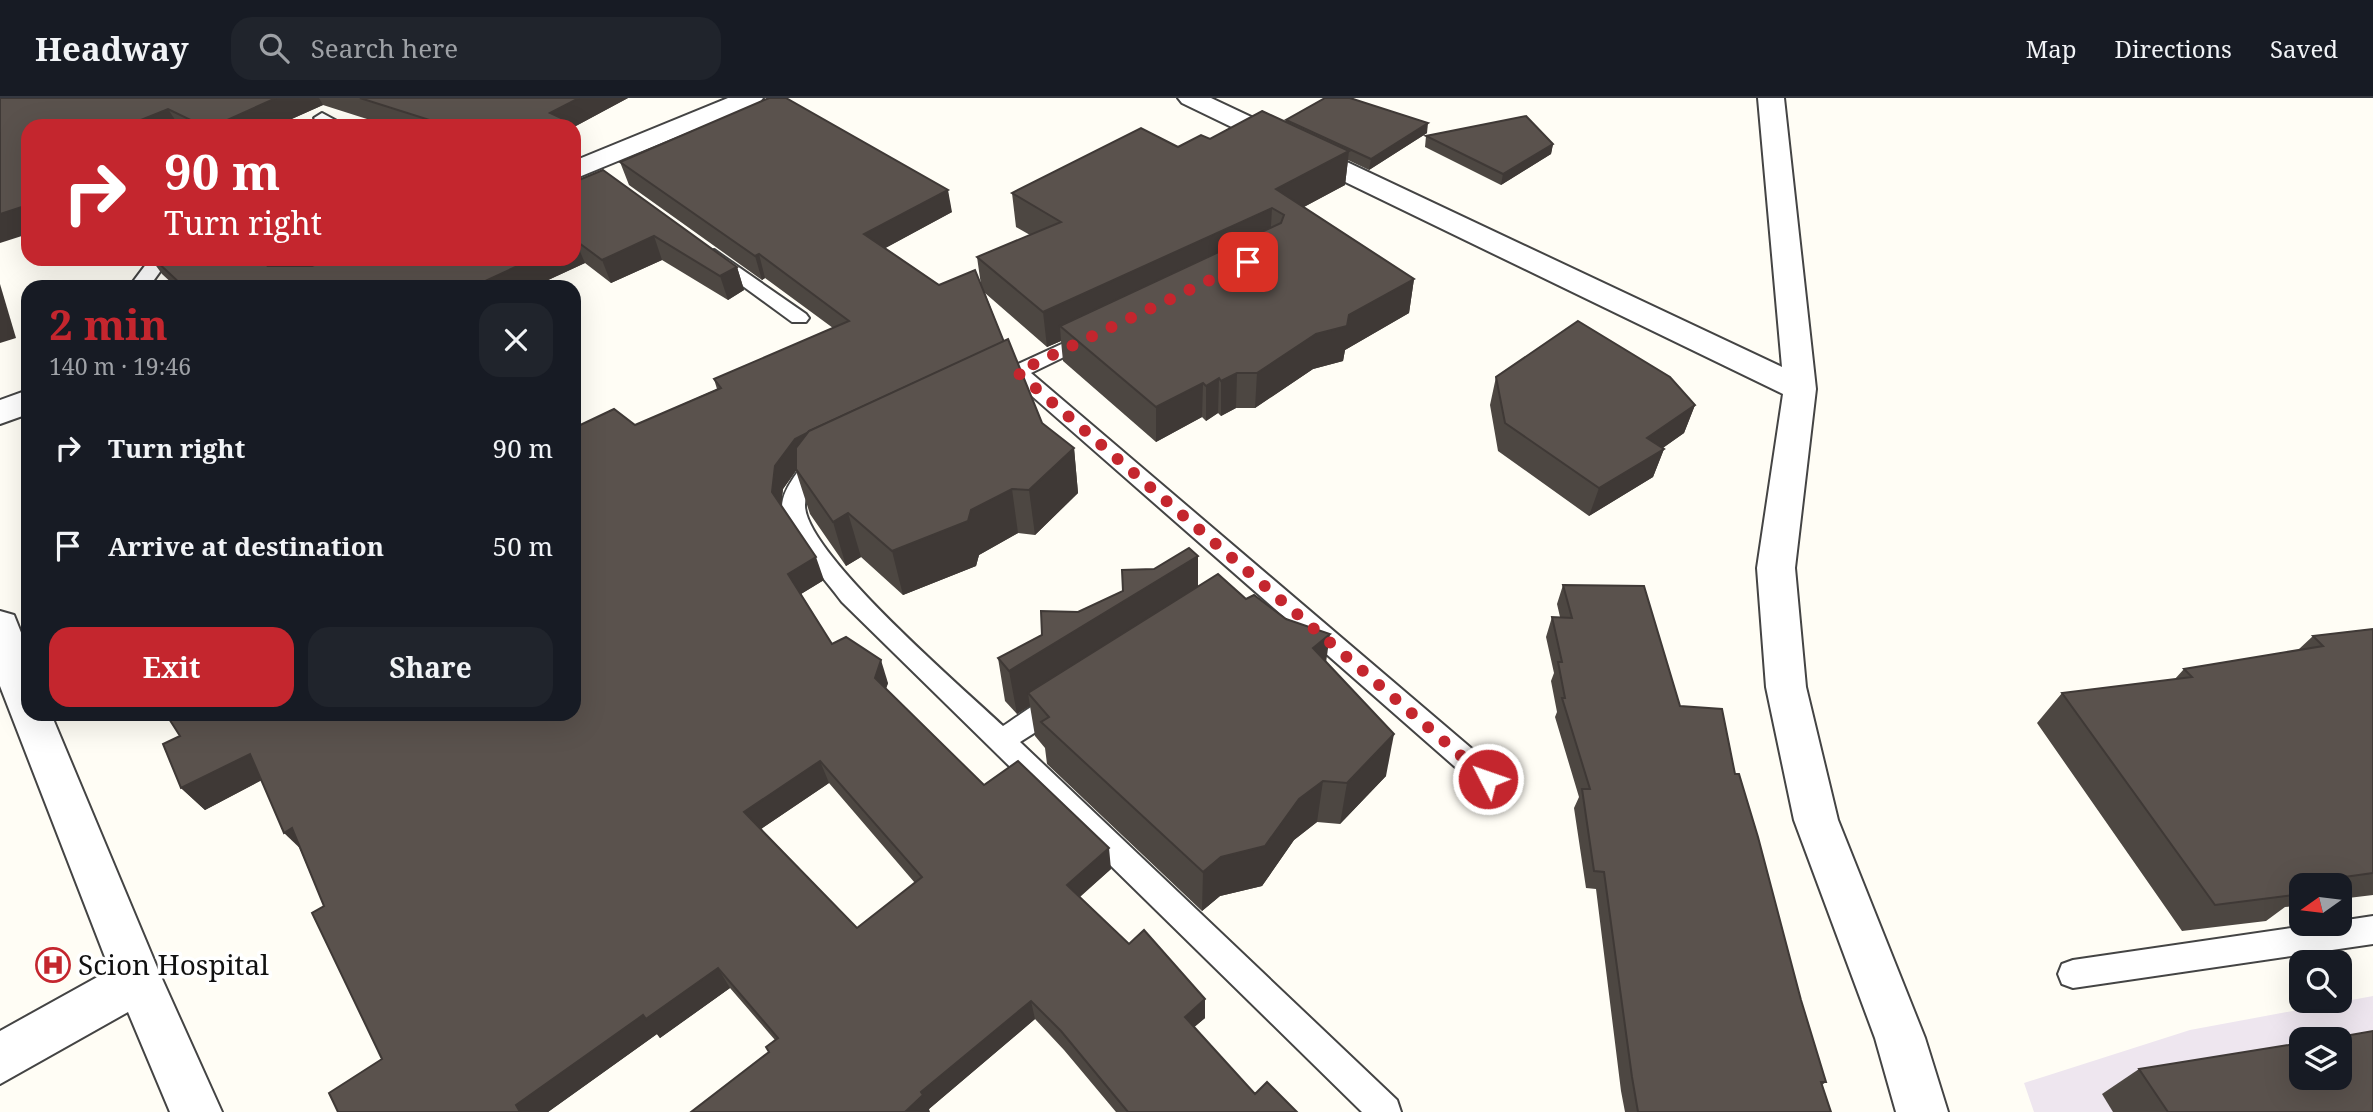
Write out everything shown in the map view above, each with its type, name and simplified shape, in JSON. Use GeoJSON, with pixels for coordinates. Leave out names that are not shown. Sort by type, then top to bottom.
{"type":"FeatureCollection","features":[{"type":"Feature","properties":{"kind":"street"},"geometry":{"type":"LineString","coordinates":[[581,168],[750,98]]}},
{"type":"Feature","properties":{"kind":"street"},"geometry":{"type":"LineString","coordinates":[[1191,98],[1800,389]]}},
{"type":"Feature","properties":{"kind":"street"},"geometry":{"type":"LineString","coordinates":[[1771,98],[1800,389],[1776,568],[1786,687],[1816,820],[1899,1038],[1922,1112]]}},
{"type":"Feature","properties":{"kind":"street"},"geometry":{"type":"LineString","coordinates":[[0,413],[21,404]]}},
{"type":"Feature","properties":{"kind":"street"},"geometry":{"type":"LineString","coordinates":[[0,626],[21,678]]}},
{"type":"Feature","properties":{"kind":"street"},"geometry":{"type":"LineString","coordinates":[[38,721],[138,980],[196,1112]]}},
{"type":"Feature","properties":{"kind":"street"},"geometry":{"type":"LineString","coordinates":[[0,1059],[138,980]]}},
{"type":"Feature","properties":{"kind":"lane"},"geometry":{"type":"LineString","coordinates":[[581,168],[611,181]]}},
{"type":"Feature","properties":{"kind":"lane"},"geometry":{"type":"LineString","coordinates":[[699,245],[799,318]]}},
{"type":"Feature","properties":{"kind":"lane"},"geometry":{"type":"LineString","coordinates":[[968,395],[1114,326]]}},
{"type":"Feature","properties":{"kind":"lane"},"geometry":{"type":"LineString","coordinates":[[1017,372],[1488,779]]}},
{"type":"Feature","properties":{"kind":"lane"},"geometry":{"type":"LineString","coordinates":[[848,452],[812,469],[796,491],[794,516],[851,596],[1385,1112]]}},
{"type":"Feature","properties":{"kind":"lane"},"geometry":{"type":"LineString","coordinates":[[1233,593],[1256,578]]}},
{"type":"Feature","properties":{"kind":"lane"},"geometry":{"type":"LineString","coordinates":[[1002,741],[1083,690]]}},
{"type":"Feature","properties":{"kind":"lane"},"geometry":{"type":"LineString","coordinates":[[2073,974],[2373,930]]}},
{"type":"Feature","properties":{"kind":"shaded area"},"geometry":{"type":"Polygon","coordinates":[[[2373,996],[2373,1112],[2034,1112],[2024,1083],[2190,1030],[2289,1012],[2352,1013],[2352,1000],[2373,996]]]}},
{"type":"Feature","properties":{"kind":"building"},"geometry":{"type":"Polygon","coordinates":[[[0,98],[276,98],[230,119],[189,119],[168,109],[143,119],[21,119],[21,207],[0,214],[0,98]]]}},
{"type":"Feature","properties":{"kind":"building"},"geometry":{"type":"Polygon","coordinates":[[[360,98],[579,98],[550,113],[563,119],[426,119],[360,98]]]}},
{"type":"Feature","properties":{"kind":"building"},"geometry":{"type":"Polygon","coordinates":[[[769,98],[786,98],[948,190],[864,234],[939,285],[975,270],[1004,342],[795,439],[775,466],[772,492],[816,557],[788,574],[832,644],[846,637],[881,660],[875,678],[984,785],[1018,761],[1109,848],[1067,885],[1129,944],[1144,930],[1205,999],[1185,1017],[1255,1094],[1267,1082],[1297,1112],[1128,1112],[1061,1031],[1031,1001],[921,1092],[923,1095],[905,1112],[691,1112],[769,1052],[766,1047],[778,1038],[718,968],[646,1019],[643,1015],[516,1105],[520,1112],[338,1112],[329,1093],[382,1059],[312,913],[324,906],[292,828],[284,833],[250,754],[181,788],[163,744],[180,736],[170,721],[581,721],[581,425],[614,409],[635,425],[721,388],[714,379],[849,321],[759,254],[755,256],[620,162],[769,98]],[[820,761],[744,812],[857,928],[922,877],[820,761]]]}},
{"type":"Feature","properties":{"kind":"building"},"geometry":{"type":"Polygon","coordinates":[[[1325,98],[1350,98],[1428,123],[1371,159],[1286,120],[1325,98]]]}},
{"type":"Feature","properties":{"kind":"building"},"geometry":{"type":"Polygon","coordinates":[[[1262,111],[1349,151],[1276,189],[1414,279],[1349,315],[1347,326],[1316,334],[1257,373],[1237,373],[1221,381],[1219,378],[1206,386],[1203,383],[1156,407],[1060,326],[1281,223],[1284,215],[1272,208],[1043,312],[977,257],[1061,222],[1012,193],[1141,128],[1178,147],[1201,135],[1210,139],[1262,111]]]}},
{"type":"Feature","properties":{"kind":"building"},"geometry":{"type":"Polygon","coordinates":[[[1526,116],[1553,144],[1503,174],[1426,136],[1526,116]]]}},
{"type":"Feature","properties":{"kind":"building"},"geometry":{"type":"Polygon","coordinates":[[[603,170],[737,267],[720,276],[654,236],[602,260],[581,244],[581,179],[603,170]]]}},
{"type":"Feature","properties":{"kind":"building"},"geometry":{"type":"Polygon","coordinates":[[[162,266],[518,266],[487,280],[176,280],[162,266]]]}},
{"type":"Feature","properties":{"kind":"building"},"geometry":{"type":"Polygon","coordinates":[[[1578,321],[1670,377],[1695,405],[1647,438],[1664,449],[1599,488],[1505,423],[1496,377],[1578,321]]]}},
{"type":"Feature","properties":{"kind":"building"},"geometry":{"type":"Polygon","coordinates":[[[1008,339],[1042,423],[1074,448],[1029,490],[1012,489],[971,510],[968,521],[892,551],[848,513],[833,522],[796,469],[796,448],[809,431],[1008,339]]]}},
{"type":"Feature","properties":{"kind":"building"},"geometry":{"type":"Polygon","coordinates":[[[1189,548],[1198,556],[1009,671],[998,658],[1042,635],[1041,611],[1078,612],[1123,591],[1122,570],[1154,569],[1189,548]]]}},
{"type":"Feature","properties":{"kind":"building"},"geometry":{"type":"Polygon","coordinates":[[[1218,574],[1246,599],[1254,595],[1286,619],[1330,634],[1313,648],[1394,734],[1347,783],[1323,781],[1299,799],[1265,846],[1221,857],[1203,872],[1041,722],[1049,717],[1028,693],[1218,574]]]}},
{"type":"Feature","properties":{"kind":"building"},"geometry":{"type":"Polygon","coordinates":[[[1563,585],[1644,586],[1680,706],[1722,709],[1735,774],[1739,774],[1758,837],[1801,1000],[1826,1082],[1821,1082],[1831,1112],[1638,1112],[1604,872],[1594,871],[1582,789],[1590,789],[1562,698],[1565,698],[1558,662],[1562,662],[1552,617],[1572,618],[1563,585]]]}},
{"type":"Feature","properties":{"kind":"building"},"geometry":{"type":"Polygon","coordinates":[[[2373,629],[2373,873],[2352,876],[2352,873],[2289,873],[2289,896],[2215,905],[2062,693],[2192,677],[2184,669],[2323,646],[2313,636],[2373,629]]]}},
{"type":"Feature","properties":{"kind":"building"},"geometry":{"type":"Polygon","coordinates":[[[2373,1031],[2373,1112],[2168,1112],[2139,1069],[2289,1045],[2289,1090],[2352,1090],[2352,1035],[2373,1031]]]}},
{"type":"Feature","properties":{"kind":"place","name":"Scion Hospital"},"geometry":{"type":"Point","coordinates":[53,965]}},
{"type":"Feature","properties":{"kind":"route"},"geometry":{"type":"LineString","coordinates":[[1248,262],[1017,372],[1488,779]]}}]}
